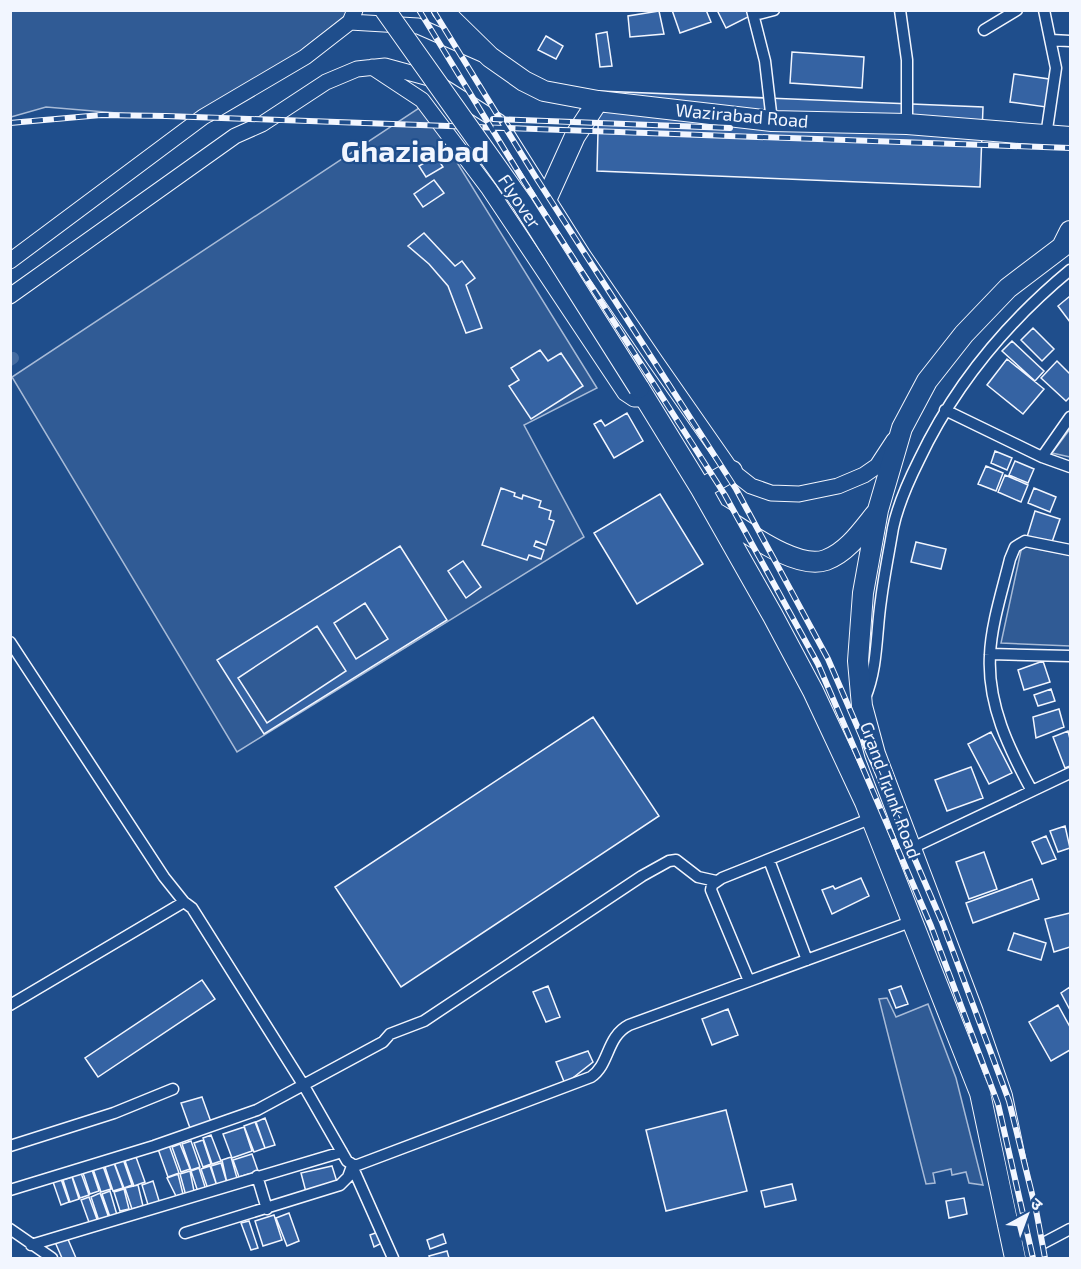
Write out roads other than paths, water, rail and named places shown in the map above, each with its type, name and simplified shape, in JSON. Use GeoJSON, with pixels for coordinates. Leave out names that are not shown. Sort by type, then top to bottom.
{"type":"FeatureCollection","features":[{"type":"Feature","properties":{"kind":"highway","name":"Flyover"},"geometry":{"type":"LineString","coordinates":[[385,10],[522,203],[642,393]]}},
{"type":"Feature","properties":{"kind":"highway","name":"Wazirabad Road"},"geometry":{"type":"LineString","coordinates":[[442,10],[490,57],[524,81],[544,91],[598,101],[772,121],[907,124],[1071,137]]}},
{"type":"Feature","properties":{"kind":"highway"},"geometry":{"type":"LineString","coordinates":[[547,198],[575,136],[598,101]]}},
{"type":"Feature","properties":{"kind":"highway","name":"Grand Trunk Road"},"geometry":{"type":"LineString","coordinates":[[1035,1253],[989,1090],[912,848],[875,754],[862,706],[858,661],[863,593],[878,510],[902,428],[927,381],[964,334],[1008,288],[1062,247],[1071,231]]}},
{"type":"Feature","properties":{"kind":"highway","name":"Grand Trunk Road"},"geometry":{"type":"LineString","coordinates":[[642,393],[701,489],[813,691],[872,818],[913,921],[989,1090],[1015,1258]]}},
{"type":"Feature","properties":{"kind":"highway"},"geometry":{"type":"LineString","coordinates":[[701,489],[732,471]]}},
{"type":"Feature","properties":{"kind":"highway"},"geometry":{"type":"LineString","coordinates":[[714,513],[785,554],[810,563],[826,560],[839,553],[878,510]]}},
{"type":"Feature","properties":{"kind":"main road"},"geometry":{"type":"LineString","coordinates":[[10,261],[203,117],[305,57],[352,16],[418,26],[490,57]]}},
{"type":"Feature","properties":{"kind":"main road"},"geometry":{"type":"LineString","coordinates":[[10,296],[235,136],[262,124],[326,82],[357,69],[385,66],[429,78],[499,122],[594,272],[732,471],[751,486],[771,493],[799,494],[838,486],[864,475],[877,466],[902,428]]}},
{"type":"Feature","properties":{"kind":"main road"},"geometry":{"type":"LineString","coordinates":[[372,67],[422,100],[489,189],[625,393],[634,399],[642,393]]}},
{"type":"Feature","properties":{"kind":"street"},"geometry":{"type":"LineString","coordinates":[[772,121],[765,62],[753,13],[774,10]]}},
{"type":"Feature","properties":{"kind":"street"},"geometry":{"type":"LineString","coordinates":[[900,10],[907,60],[907,124]]}},
{"type":"Feature","properties":{"kind":"street"},"geometry":{"type":"LineString","coordinates":[[984,30],[1017,10]]}},
{"type":"Feature","properties":{"kind":"street"},"geometry":{"type":"LineString","coordinates":[[1044,10],[1056,68],[1046,136]]}},
{"type":"Feature","properties":{"kind":"street"},"geometry":{"type":"LineString","coordinates":[[1051,40],[1071,41]]}},
{"type":"Feature","properties":{"kind":"street"},"geometry":{"type":"LineString","coordinates":[[862,706],[873,675],[881,600],[894,525],[911,476],[945,410],[999,335],[1071,270]]}},
{"type":"Feature","properties":{"kind":"street"},"geometry":{"type":"LineString","coordinates":[[945,410],[1042,457],[1071,467]]}},
{"type":"Feature","properties":{"kind":"street"},"geometry":{"type":"LineString","coordinates":[[1042,457],[1071,417]]}},
{"type":"Feature","properties":{"kind":"street"},"geometry":{"type":"LineString","coordinates":[[1032,791],[1003,731],[993,699],[990,654],[1010,559],[1015,547],[1025,541],[1071,550]]}},
{"type":"Feature","properties":{"kind":"street"},"geometry":{"type":"LineString","coordinates":[[10,642],[164,877],[184,902],[192,908],[304,1086],[352,1166],[393,1258]]}},
{"type":"Feature","properties":{"kind":"street"},"geometry":{"type":"LineString","coordinates":[[990,654],[1071,656]]}},
{"type":"Feature","properties":{"kind":"street"},"geometry":{"type":"LineString","coordinates":[[912,848],[1071,773]]}},
{"type":"Feature","properties":{"kind":"street"},"geometry":{"type":"LineString","coordinates":[[10,1190],[189,1134],[256,1110],[383,1042],[390,1034],[424,1021],[642,876],[669,861],[676,860],[698,877],[716,881],[872,818]]}},
{"type":"Feature","properties":{"kind":"street"},"geometry":{"type":"LineString","coordinates":[[769,860],[807,960]]}},
{"type":"Feature","properties":{"kind":"street"},"geometry":{"type":"LineString","coordinates":[[716,881],[711,890],[748,981]]}},
{"type":"Feature","properties":{"kind":"street"},"geometry":{"type":"LineString","coordinates":[[10,1005],[184,902]]}},
{"type":"Feature","properties":{"kind":"street"},"geometry":{"type":"LineString","coordinates":[[185,1233],[340,1185],[348,1177],[352,1166],[591,1077],[598,1072],[611,1041],[620,1030],[913,921]]}},
{"type":"Feature","properties":{"kind":"street"},"geometry":{"type":"LineString","coordinates":[[10,1146],[114,1113],[173,1089]]}},
{"type":"Feature","properties":{"kind":"street"},"geometry":{"type":"LineString","coordinates":[[31,1245],[342,1152]]}},
{"type":"Feature","properties":{"kind":"street"},"geometry":{"type":"LineString","coordinates":[[257,1176],[267,1209]]}},
{"type":"Feature","properties":{"kind":"street"},"geometry":{"type":"LineString","coordinates":[[10,1229],[51,1258]]}},
{"type":"Feature","properties":{"kind":"street"},"geometry":{"type":"LineString","coordinates":[[1035,1253],[1071,1229]]}},
{"type":"Feature","properties":{"kind":"railway"},"geometry":{"type":"LineString","coordinates":[[419,10],[525,183],[725,495],[818,664],[931,926],[998,1104],[1033,1258]]}},
{"type":"Feature","properties":{"kind":"railway"},"geometry":{"type":"LineString","coordinates":[[433,10],[535,176],[736,489],[828,659],[942,922],[1009,1101],[1036,1210],[1045,1258]]}},
{"type":"Feature","properties":{"kind":"railway"},"geometry":{"type":"LineString","coordinates":[[10,123],[101,115],[166,116],[1070,148]]}},
{"type":"Feature","properties":{"kind":"railway"},"geometry":{"type":"LineString","coordinates":[[493,119],[730,128]]}},
{"type":"Feature","properties":{"kind":"district","name":"Ghaziabad"},"geometry":{"type":"Point","coordinates":[415,150]}}]}
